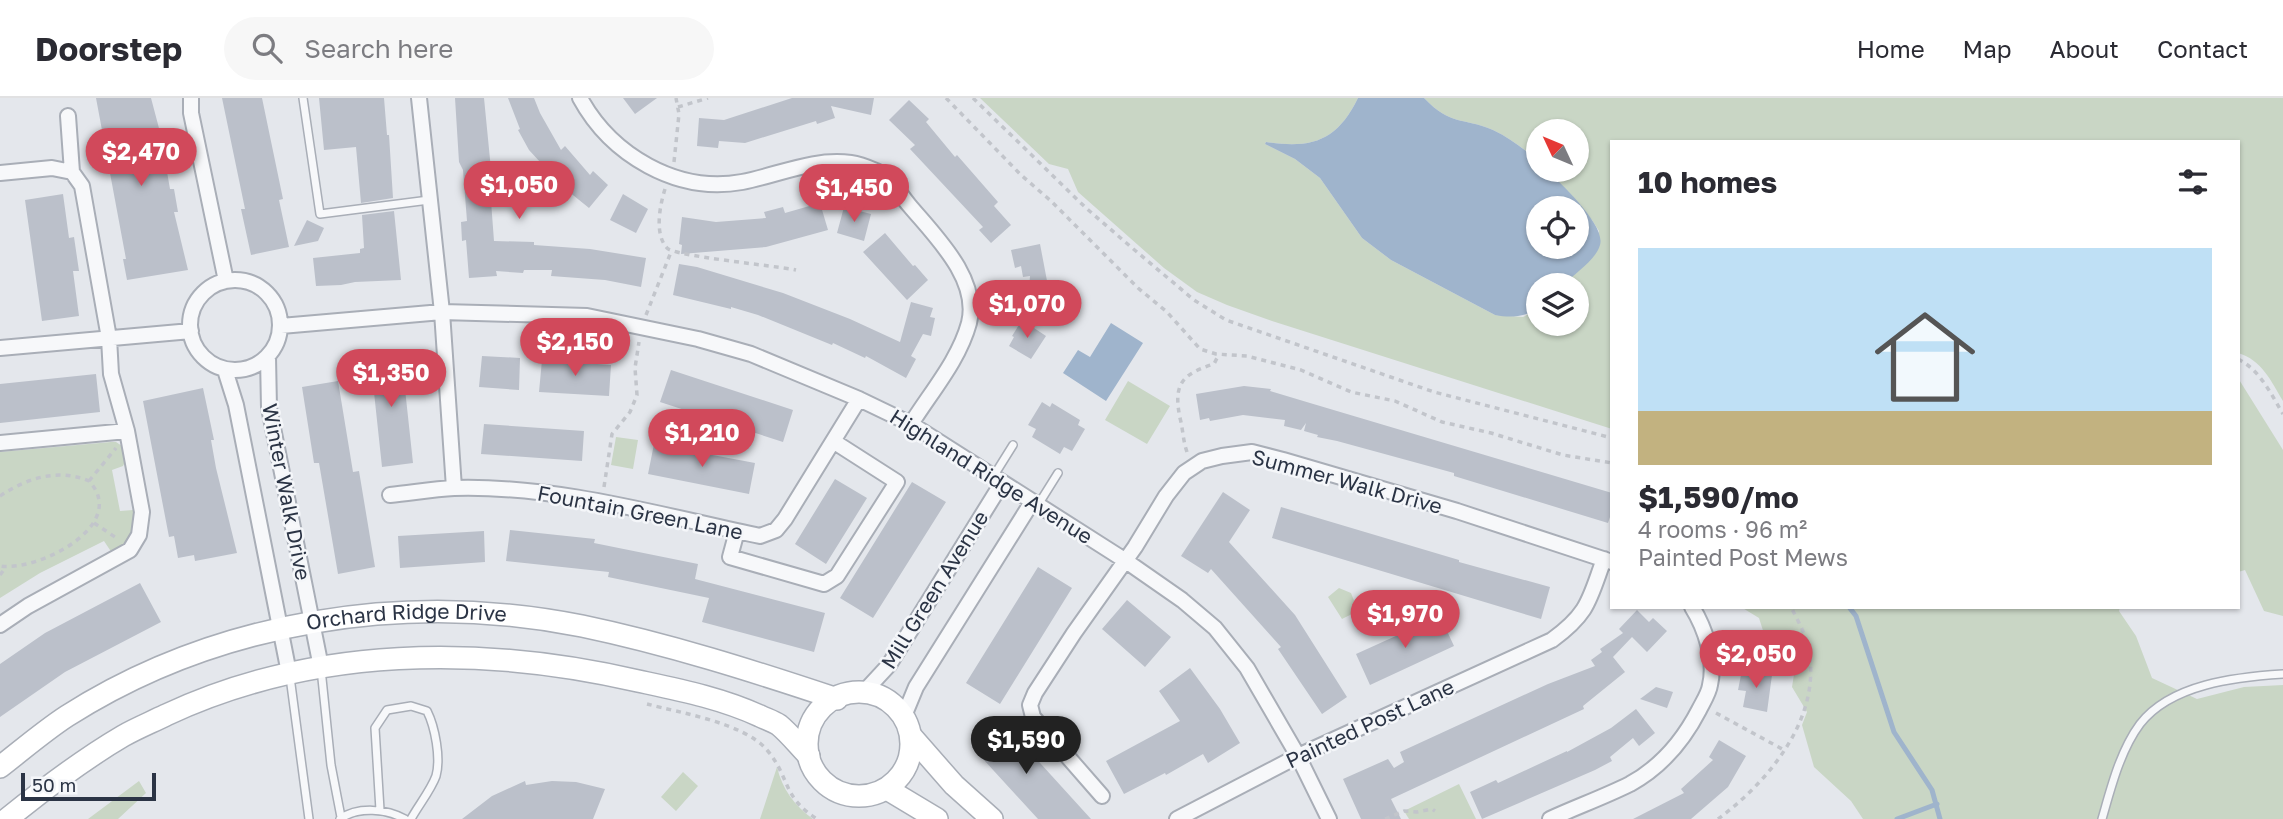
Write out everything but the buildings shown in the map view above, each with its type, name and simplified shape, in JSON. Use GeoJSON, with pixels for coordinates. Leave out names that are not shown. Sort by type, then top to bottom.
{"type":"FeatureCollection","features":[{"type":"Feature","properties":{"kind":"street"},"geometry":{"type":"LineString","coordinates":[[191,98],[191,113],[226,281]]}},
{"type":"Feature","properties":{"kind":"street"},"geometry":{"type":"LineString","coordinates":[[419,98],[442,312],[454,488]]}},
{"type":"Feature","properties":{"kind":"street"},"geometry":{"type":"LineString","coordinates":[[580,98],[601,130],[619,148],[641,162],[682,181],[712,186],[743,182],[822,161],[853,163],[877,171],[894,185],[933,232],[958,268],[969,295],[970,321],[960,347],[911,424]]}},
{"type":"Feature","properties":{"kind":"street"},"geometry":{"type":"LineString","coordinates":[[0,625],[27,606],[130,550],[139,535],[142,512],[127,432],[111,374],[109,338],[82,186],[72,172],[68,116]]}},
{"type":"Feature","properties":{"kind":"street"},"geometry":{"type":"LineString","coordinates":[[0,173],[52,168],[72,172]]}},
{"type":"Feature","properties":{"kind":"street"},"geometry":{"type":"LineString","coordinates":[[245,280],[265,291],[279,312],[281,326],[278,340],[268,357],[251,368],[237,371],[214,365],[199,353],[190,320],[195,304],[207,290],[226,281],[245,280]]}},
{"type":"Feature","properties":{"kind":"street","name":"Highland Ridge Avenue"},"geometry":{"type":"LineString","coordinates":[[281,326],[442,312],[587,316],[643,326],[751,354],[859,399],[911,424],[1126,561],[1182,600],[1223,638],[1247,668],[1298,756],[1329,819]]}},
{"type":"Feature","properties":{"kind":"street"},"geometry":{"type":"LineString","coordinates":[[0,348],[191,331]]}},
{"type":"Feature","properties":{"kind":"street","name":"Winter Walk Drive"},"geometry":{"type":"LineString","coordinates":[[268,357],[269,408],[310,623],[321,667]]}},
{"type":"Feature","properties":{"kind":"street","name":"Winter Walk Drive"},"geometry":{"type":"LineString","coordinates":[[225,370],[236,405],[289,673]]}},
{"type":"Feature","properties":{"kind":"street","name":"Fountain Green Lane"},"geometry":{"type":"LineString","coordinates":[[390,495],[454,488],[510,490],[600,502],[760,536],[776,530],[785,519],[859,399]]}},
{"type":"Feature","properties":{"kind":"street"},"geometry":{"type":"LineString","coordinates":[[0,443],[127,432]]}},
{"type":"Feature","properties":{"kind":"street"},"geometry":{"type":"LineString","coordinates":[[737,531],[730,557],[824,584],[837,576],[897,482],[833,441]]}},
{"type":"Feature","properties":{"kind":"street","name":"Summer Walk Drive"},"geometry":{"type":"LineString","coordinates":[[1102,796],[1033,717],[1030,705],[1074,633],[1126,561],[1166,496],[1184,473],[1202,461],[1252,452],[1608,560]]}},
{"type":"Feature","properties":{"kind":"street","name":"Mill Green Avenue"},"geometry":{"type":"LineString","coordinates":[[864,692],[889,665],[997,480]]}},
{"type":"Feature","properties":{"kind":"street","name":"Mill Green Avenue"},"geometry":{"type":"LineString","coordinates":[[908,726],[916,687],[1035,504]]}},
{"type":"Feature","properties":{"kind":"street","name":"Painted Post Lane"},"geometry":{"type":"LineString","coordinates":[[1177,819],[1298,756],[1552,640],[1585,611],[1608,560]]}},
{"type":"Feature","properties":{"kind":"street"},"geometry":{"type":"LineString","coordinates":[[1550,819],[1630,783],[1656,766],[1678,745],[1710,686],[1711,668],[1701,622],[1693,609]]}},
{"type":"Feature","properties":{"kind":"street","name":"Orchard Ridge Drive"},"geometry":{"type":"LineString","coordinates":[[0,767],[66,717],[107,693],[194,652],[234,639],[280,629],[387,613],[472,613],[579,626],[663,645],[837,699]]}},
{"type":"Feature","properties":{"kind":"street","name":"Orchard Ridge Drive"},"geometry":{"type":"LineString","coordinates":[[7,819],[125,734],[195,702],[265,678],[321,667],[397,658],[477,657],[601,672],[731,703],[778,725],[809,755]]}},
{"type":"Feature","properties":{"kind":"street"},"geometry":{"type":"LineString","coordinates":[[908,726],[911,754],[902,774],[887,789],[860,797],[846,795],[824,783],[814,772],[809,755],[808,733],[813,720],[824,706],[845,694],[864,692],[886,699],[908,726],[954,785],[992,819]]}},
{"type":"Feature","properties":{"kind":"street"},"geometry":{"type":"LineString","coordinates":[[887,789],[937,819]]}},
{"type":"Feature","properties":{"kind":"lane"},"geometry":{"type":"LineString","coordinates":[[303,98],[320,214],[429,200]]}},
{"type":"Feature","properties":{"kind":"lane"},"geometry":{"type":"LineString","coordinates":[[997,480],[1013,445]]}},
{"type":"Feature","properties":{"kind":"lane"},"geometry":{"type":"LineString","coordinates":[[1035,504],[1058,473]]}},
{"type":"Feature","properties":{"kind":"lane"},"geometry":{"type":"LineString","coordinates":[[321,667],[331,765],[341,818],[380,810],[405,819]]}},
{"type":"Feature","properties":{"kind":"lane"},"geometry":{"type":"LineString","coordinates":[[289,673],[309,819]]}},
{"type":"Feature","properties":{"kind":"lane"},"geometry":{"type":"LineString","coordinates":[[2102,819],[2122,757],[2139,725],[2154,710],[2204,686],[2235,677],[2283,674]]}},
{"type":"Feature","properties":{"kind":"lane"},"geometry":{"type":"LineString","coordinates":[[380,810],[375,728],[387,710],[411,706],[427,711],[435,727],[436,751],[436,775],[411,819]]}},
{"type":"Feature","properties":{"kind":"path"},"geometry":{"type":"LineString","coordinates":[[677,98],[677,147],[660,217],[665,246],[671,251],[731,262],[796,270]]}},
{"type":"Feature","properties":{"kind":"path"},"geometry":{"type":"LineString","coordinates":[[678,107],[708,98]]}},
{"type":"Feature","properties":{"kind":"path"},"geometry":{"type":"LineString","coordinates":[[947,98],[1138,288],[1167,312],[1194,344],[1207,352],[1247,356],[1301,370],[1351,392],[1395,401],[1442,422],[1491,433],[1551,452],[1610,463]]}},
{"type":"Feature","properties":{"kind":"path"},"geometry":{"type":"LineString","coordinates":[[973,98],[1174,285],[1226,320],[1434,392],[1610,437]]}},
{"type":"Feature","properties":{"kind":"path"},"geometry":{"type":"LineString","coordinates":[[600,502],[612,434],[630,412],[637,395],[635,368],[648,305],[671,251]]}},
{"type":"Feature","properties":{"kind":"path"},"geometry":{"type":"LineString","coordinates":[[1194,467],[1185,446],[1177,393],[1190,372],[1214,364],[1219,354]]}},
{"type":"Feature","properties":{"kind":"path"},"geometry":{"type":"LineString","coordinates":[[2240,360],[2256,372],[2283,414]]}},
{"type":"Feature","properties":{"kind":"path"},"geometry":{"type":"LineString","coordinates":[[89,481],[127,432]]}},
{"type":"Feature","properties":{"kind":"path"},"geometry":{"type":"LineString","coordinates":[[0,496],[23,483],[54,475],[68,475],[89,481],[99,495],[100,503],[93,523],[62,551],[29,564],[0,566]]}},
{"type":"Feature","properties":{"kind":"path"},"geometry":{"type":"LineString","coordinates":[[93,523],[130,550]]}},
{"type":"Feature","properties":{"kind":"path"},"geometry":{"type":"LineString","coordinates":[[0,575],[6,567]]}},
{"type":"Feature","properties":{"kind":"path"},"geometry":{"type":"LineString","coordinates":[[1718,819],[1751,790],[1784,750],[1801,722],[1811,674],[1809,651],[1792,609]]}},
{"type":"Feature","properties":{"kind":"path"},"geometry":{"type":"LineString","coordinates":[[1702,705],[1784,750]]}},
{"type":"Feature","properties":{"kind":"path"},"geometry":{"type":"LineString","coordinates":[[1385,819],[1404,810],[1435,811]]}},
{"type":"Feature","properties":{"kind":"green space"},"geometry":{"type":"Polygon","coordinates":[[[980,98],[1358,98],[1341,124],[1321,139],[1297,144],[1265,144],[1295,159],[1320,178],[1362,238],[1391,260],[1495,315],[1526,315],[1526,336],[1589,336],[1589,273],[1575,273],[1595,254],[1599,231],[1589,217],[1589,196],[1570,196],[1558,182],[1589,182],[1589,119],[1526,119],[1526,151],[1499,133],[1442,113],[1424,98],[2283,98],[2283,401],[2260,366],[2240,354],[2240,140],[1610,140],[1610,428],[1272,321],[1197,292],[1164,268],[1078,192],[1068,169],[1049,164],[980,98]]]}},
{"type":"Feature","properties":{"kind":"green space"},"geometry":{"type":"Polygon","coordinates":[[[1128,381],[1170,406],[1147,444],[1105,420],[1128,381]]]}},
{"type":"Feature","properties":{"kind":"green space"},"geometry":{"type":"Polygon","coordinates":[[[2240,381],[2283,450],[2283,616],[2264,611],[2245,570],[2240,571],[2240,381]]]}},
{"type":"Feature","properties":{"kind":"green space"},"geometry":{"type":"Polygon","coordinates":[[[616,437],[638,440],[633,469],[611,465],[616,437]]]}},
{"type":"Feature","properties":{"kind":"green space"},"geometry":{"type":"Polygon","coordinates":[[[116,442],[122,446],[125,462],[123,466],[112,470],[120,511],[133,510],[134,516],[133,529],[127,540],[112,553],[104,541],[40,573],[0,598],[0,452],[116,442]]]}},
{"type":"Feature","properties":{"kind":"green space"},"geometry":{"type":"Polygon","coordinates":[[[1339,588],[1351,593],[1358,611],[1342,619],[1328,597],[1339,588]]]}},
{"type":"Feature","properties":{"kind":"green space"},"geometry":{"type":"Polygon","coordinates":[[[1744,609],[2120,609],[2136,636],[2152,678],[2197,699],[2244,687],[2283,685],[2283,819],[1863,819],[1851,801],[1814,767],[1802,725],[1807,712],[1792,687],[1796,662],[1767,643],[1759,618],[1744,609]]]}},
{"type":"Feature","properties":{"kind":"green space"},"geometry":{"type":"Polygon","coordinates":[[[777,767],[790,796],[813,819],[760,819],[777,767]]]}},
{"type":"Feature","properties":{"kind":"green space"},"geometry":{"type":"Polygon","coordinates":[[[683,772],[698,786],[676,811],[661,797],[683,772]]]}},
{"type":"Feature","properties":{"kind":"green space"},"geometry":{"type":"Polygon","coordinates":[[[139,781],[146,793],[118,819],[88,819],[139,781]]]}},
{"type":"Feature","properties":{"kind":"green space"},"geometry":{"type":"Polygon","coordinates":[[[1459,784],[1476,819],[1409,819],[1404,811],[1459,784]]]}},
{"type":"Feature","properties":{"kind":"water"},"geometry":{"type":"Polygon","coordinates":[[[1358,98],[1424,98],[1450,117],[1499,133],[1526,151],[1526,182],[1559,182],[1573,196],[1526,196],[1526,259],[1589,259],[1589,215],[1600,237],[1598,251],[1576,273],[1526,273],[1526,313],[1511,317],[1495,315],[1391,260],[1362,238],[1320,178],[1295,159],[1265,144],[1310,142],[1332,133],[1358,98]]]}},
{"type":"Feature","properties":{"kind":"water"},"geometry":{"type":"Polygon","coordinates":[[[1111,323],[1143,343],[1106,401],[1063,373],[1078,350],[1090,357],[1111,323]]]}},
{"type":"Feature","properties":{"kind":"waterway"},"geometry":{"type":"LineString","coordinates":[[1851,609],[1856,616],[1894,732],[1932,790],[1940,819]]}},
{"type":"Feature","properties":{"kind":"waterway"},"geometry":{"type":"LineString","coordinates":[[1897,819],[1937,804]]}}]}
